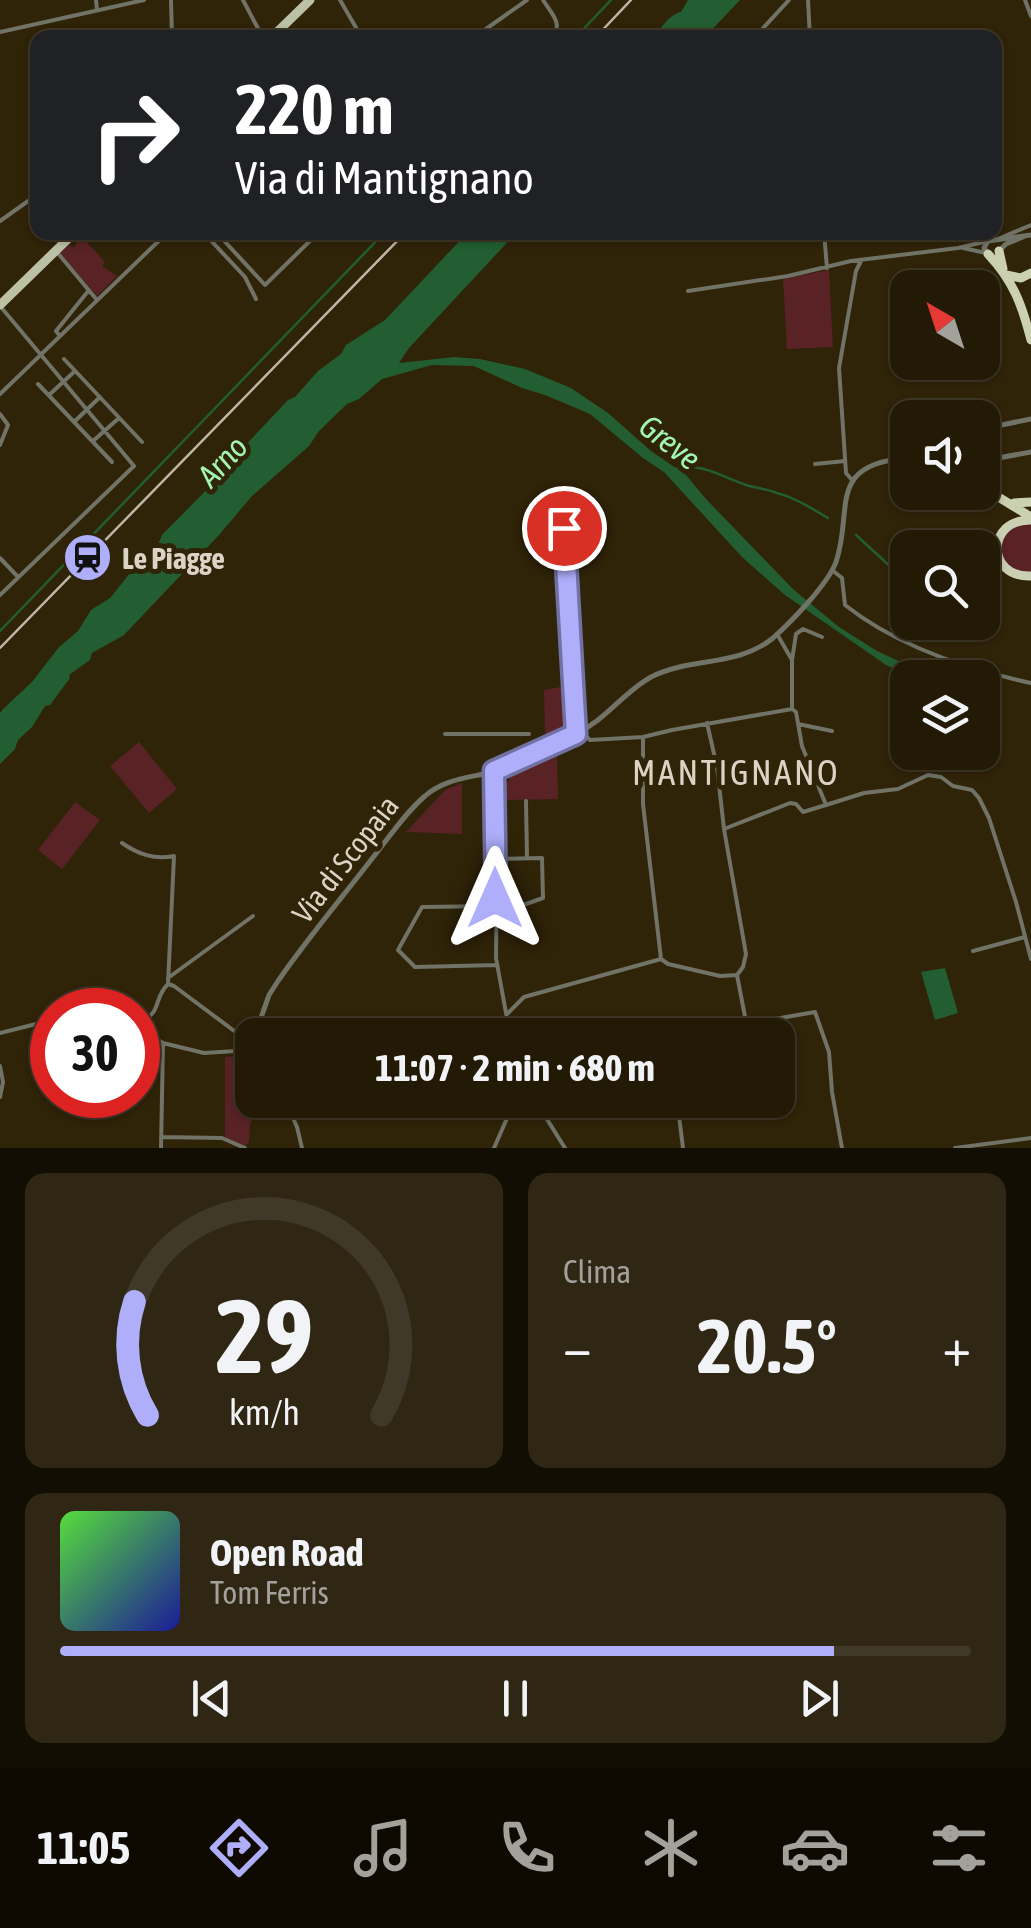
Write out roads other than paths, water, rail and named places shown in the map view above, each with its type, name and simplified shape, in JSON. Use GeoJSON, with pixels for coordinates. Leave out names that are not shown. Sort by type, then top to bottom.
{"type":"FeatureCollection","features":[{"type":"Feature","properties":{"kind":"highway"},"geometry":{"type":"LineString","coordinates":[[994,249],[1022,305],[1031,340]]}},
{"type":"Feature","properties":{"kind":"highway"},"geometry":{"type":"LineString","coordinates":[[1005,273],[1019,278],[1031,273]]}},
{"type":"Feature","properties":{"kind":"highway"},"geometry":{"type":"LineString","coordinates":[[1031,306],[1031,324]]}},
{"type":"Feature","properties":{"kind":"highway"},"geometry":{"type":"LineString","coordinates":[[1000,497],[1031,519]]}},
{"type":"Feature","properties":{"kind":"highway"},"geometry":{"type":"LineString","coordinates":[[1006,500],[1031,502]]}},
{"type":"Feature","properties":{"kind":"highway"},"geometry":{"type":"LineString","coordinates":[[1031,519],[1006,528],[997,552],[1010,572],[1031,576]]}},
{"type":"Feature","properties":{"kind":"main road"},"geometry":{"type":"LineString","coordinates":[[279,30],[312,0]]}},
{"type":"Feature","properties":{"kind":"main road"},"geometry":{"type":"LineString","coordinates":[[0,303],[64,240]]}},
{"type":"Feature","properties":{"kind":"main road"},"geometry":{"type":"LineString","coordinates":[[0,303],[65,240]]}},
{"type":"Feature","properties":{"kind":"street"},"geometry":{"type":"LineString","coordinates":[[96,0],[97,10]]}},
{"type":"Feature","properties":{"kind":"street"},"geometry":{"type":"LineString","coordinates":[[0,32],[144,0]]}},
{"type":"Feature","properties":{"kind":"street"},"geometry":{"type":"LineString","coordinates":[[171,0],[172,30]]}},
{"type":"Feature","properties":{"kind":"street"},"geometry":{"type":"LineString","coordinates":[[243,0],[264,30]]}},
{"type":"Feature","properties":{"kind":"street"},"geometry":{"type":"LineString","coordinates":[[340,0],[357,30]]}},
{"type":"Feature","properties":{"kind":"street"},"geometry":{"type":"LineString","coordinates":[[484,30],[527,0]]}},
{"type":"Feature","properties":{"kind":"street"},"geometry":{"type":"LineString","coordinates":[[543,0],[558,23],[556,30]]}},
{"type":"Feature","properties":{"kind":"street"},"geometry":{"type":"LineString","coordinates":[[761,30],[789,0]]}},
{"type":"Feature","properties":{"kind":"street"},"geometry":{"type":"LineString","coordinates":[[808,0],[810,30]]}},
{"type":"Feature","properties":{"kind":"street"},"geometry":{"type":"LineString","coordinates":[[1026,0],[1031,16]]}},
{"type":"Feature","properties":{"kind":"street"},"geometry":{"type":"LineString","coordinates":[[0,222],[30,200]]}},
{"type":"Feature","properties":{"kind":"street"},"geometry":{"type":"LineString","coordinates":[[988,241],[984,248],[994,249],[1031,224]]}},
{"type":"Feature","properties":{"kind":"street"},"geometry":{"type":"LineString","coordinates":[[958,248],[994,249],[1028,236]]}},
{"type":"Feature","properties":{"kind":"street"},"geometry":{"type":"LineString","coordinates":[[58,333],[160,240]]}},
{"type":"Feature","properties":{"kind":"street"},"geometry":{"type":"LineString","coordinates":[[214,240],[244,277],[256,299]]}},
{"type":"Feature","properties":{"kind":"street"},"geometry":{"type":"LineString","coordinates":[[216,240],[265,285],[308,240]]}},
{"type":"Feature","properties":{"kind":"street"},"geometry":{"type":"LineString","coordinates":[[825,240],[827,268]]}},
{"type":"Feature","properties":{"kind":"street"},"geometry":{"type":"LineString","coordinates":[[988,241],[994,249]]}},
{"type":"Feature","properties":{"kind":"street"},"geometry":{"type":"LineString","coordinates":[[688,291],[988,241]]}},
{"type":"Feature","properties":{"kind":"street"},"geometry":{"type":"LineString","coordinates":[[56,251],[97,300]]}},
{"type":"Feature","properties":{"kind":"street"},"geometry":{"type":"LineString","coordinates":[[853,481],[846,473],[840,368],[861,261]]}},
{"type":"Feature","properties":{"kind":"street"},"geometry":{"type":"LineString","coordinates":[[0,394],[40,355],[89,290]]}},
{"type":"Feature","properties":{"kind":"street"},"geometry":{"type":"LineString","coordinates":[[0,303],[133,464],[132,470],[0,595]]}},
{"type":"Feature","properties":{"kind":"street"},"geometry":{"type":"LineString","coordinates":[[64,359],[142,442]]}},
{"type":"Feature","properties":{"kind":"street"},"geometry":{"type":"LineString","coordinates":[[49,395],[75,370]]}},
{"type":"Feature","properties":{"kind":"street"},"geometry":{"type":"LineString","coordinates":[[38,384],[112,462]]}},
{"type":"Feature","properties":{"kind":"street"},"geometry":{"type":"LineString","coordinates":[[74,422],[100,397]]}},
{"type":"Feature","properties":{"kind":"street"},"geometry":{"type":"LineString","coordinates":[[0,414],[8,425],[0,445]]}},
{"type":"Feature","properties":{"kind":"street"},"geometry":{"type":"LineString","coordinates":[[93,441],[119,418]]}},
{"type":"Feature","properties":{"kind":"street"},"geometry":{"type":"LineString","coordinates":[[1000,426],[1030,420]]}},
{"type":"Feature","properties":{"kind":"street"},"geometry":{"type":"LineString","coordinates":[[1000,458],[1031,452]]}},
{"type":"Feature","properties":{"kind":"street"},"geometry":{"type":"LineString","coordinates":[[890,461],[875,464],[853,481],[845,498],[832,570],[842,578],[845,605],[890,634],[963,666],[1031,684]]}},
{"type":"Feature","properties":{"kind":"street"},"geometry":{"type":"LineString","coordinates":[[815,464],[845,462]]}},
{"type":"Feature","properties":{"kind":"street"},"geometry":{"type":"LineString","coordinates":[[564,528],[579,732],[592,740],[643,737],[792,709]]}},
{"type":"Feature","properties":{"kind":"street"},"geometry":{"type":"LineString","coordinates":[[0,558],[18,578]]}},
{"type":"Feature","properties":{"kind":"street","name":"Via di Scopaia"},"geometry":{"type":"LineString","coordinates":[[261,1018],[284,971],[421,799],[448,782],[494,771],[579,732],[656,675],[746,654],[777,634],[832,570]]}},
{"type":"Feature","properties":{"kind":"street"},"geometry":{"type":"LineString","coordinates":[[822,637],[799,630],[796,634],[792,709],[826,805]]}},
{"type":"Feature","properties":{"kind":"street"},"geometry":{"type":"LineString","coordinates":[[777,634],[792,660]]}},
{"type":"Feature","properties":{"kind":"street"},"geometry":{"type":"LineString","coordinates":[[707,723],[718,767],[724,829],[746,954],[737,975],[745,1018]]}},
{"type":"Feature","properties":{"kind":"street"},"geometry":{"type":"LineString","coordinates":[[798,724],[832,731]]}},
{"type":"Feature","properties":{"kind":"street"},"geometry":{"type":"LineString","coordinates":[[445,734],[529,734]]}},
{"type":"Feature","properties":{"kind":"street"},"geometry":{"type":"LineString","coordinates":[[643,737],[642,804],[662,960]]}},
{"type":"Feature","properties":{"kind":"street"},"geometry":{"type":"LineString","coordinates":[[494,771],[497,965],[507,1018]]}},
{"type":"Feature","properties":{"kind":"street"},"geometry":{"type":"LineString","coordinates":[[724,829],[790,803],[802,812],[864,793],[898,789],[928,775],[972,790],[988,818],[1031,959]]}},
{"type":"Feature","properties":{"kind":"street"},"geometry":{"type":"LineString","coordinates":[[526,801],[528,858]]}},
{"type":"Feature","properties":{"kind":"street"},"geometry":{"type":"LineString","coordinates":[[122,843],[136,852],[162,858],[174,856],[168,981]]}},
{"type":"Feature","properties":{"kind":"street"},"geometry":{"type":"LineString","coordinates":[[495,859],[542,858],[542,898],[526,904],[422,906],[398,950],[416,967],[497,965]]}},
{"type":"Feature","properties":{"kind":"street"},"geometry":{"type":"LineString","coordinates":[[160,998],[168,981],[253,916]]}},
{"type":"Feature","properties":{"kind":"street"},"geometry":{"type":"LineString","coordinates":[[973,951],[1025,937]]}},
{"type":"Feature","properties":{"kind":"street"},"geometry":{"type":"LineString","coordinates":[[507,1014],[524,997],[662,960],[720,976],[737,975]]}},
{"type":"Feature","properties":{"kind":"street"},"geometry":{"type":"LineString","coordinates":[[168,981],[235,1030]]}},
{"type":"Feature","properties":{"kind":"street"},"geometry":{"type":"LineString","coordinates":[[782,1018],[815,1012],[829,1052],[842,1148]]}},
{"type":"Feature","properties":{"kind":"street"},"geometry":{"type":"LineString","coordinates":[[0,1032],[30,1025]]}},
{"type":"Feature","properties":{"kind":"street"},"geometry":{"type":"LineString","coordinates":[[160,1041],[204,1053],[235,1045]]}},
{"type":"Feature","properties":{"kind":"street"},"geometry":{"type":"LineString","coordinates":[[161,1148],[164,1044]]}},
{"type":"Feature","properties":{"kind":"street"},"geometry":{"type":"LineString","coordinates":[[0,1066],[0,1098]]}},
{"type":"Feature","properties":{"kind":"street"},"geometry":{"type":"LineString","coordinates":[[292,1118],[302,1148]]}},
{"type":"Feature","properties":{"kind":"street"},"geometry":{"type":"LineString","coordinates":[[494,1148],[507,1118]]}},
{"type":"Feature","properties":{"kind":"street"},"geometry":{"type":"LineString","coordinates":[[545,1118],[565,1148]]}},
{"type":"Feature","properties":{"kind":"street"},"geometry":{"type":"LineString","coordinates":[[680,1118],[683,1148]]}},
{"type":"Feature","properties":{"kind":"street"},"geometry":{"type":"LineString","coordinates":[[294,1148],[299,1136]]}},
{"type":"Feature","properties":{"kind":"street"},"geometry":{"type":"LineString","coordinates":[[161,1137],[224,1138],[245,1148]]}},
{"type":"Feature","properties":{"kind":"street"},"geometry":{"type":"LineString","coordinates":[[955,1148],[1031,1138]]}},
{"type":"Feature","properties":{"kind":"waterway"},"geometry":{"type":"LineString","coordinates":[[583,30],[611,0]]}},
{"type":"Feature","properties":{"kind":"waterway"},"geometry":{"type":"LineString","coordinates":[[0,631],[377,240]]}},
{"type":"Feature","properties":{"kind":"waterway","name":"Greve"},"geometry":{"type":"LineString","coordinates":[[676,469],[694,467],[711,471],[791,498],[828,518]]}},
{"type":"Feature","properties":{"kind":"waterway"},"geometry":{"type":"LineString","coordinates":[[856,535],[890,566]]}},
{"type":"Feature","properties":{"kind":"railway"},"geometry":{"type":"LineString","coordinates":[[603,30],[631,0]]}},
{"type":"Feature","properties":{"kind":"railway"},"geometry":{"type":"LineString","coordinates":[[0,648],[398,240]]}},
{"type":"Feature","properties":{"kind":"place","name":"Le Piagge"},"geometry":{"type":"Point","coordinates":[87,558]}},
{"type":"Feature","properties":{"kind":"district","name":"MANTIGNANO"},"geometry":{"type":"Point","coordinates":[736,772]}},
{"type":"Feature","properties":{"kind":"water label","name":"Arno"},"geometry":{"type":"Point","coordinates":[222,461]}}]}
